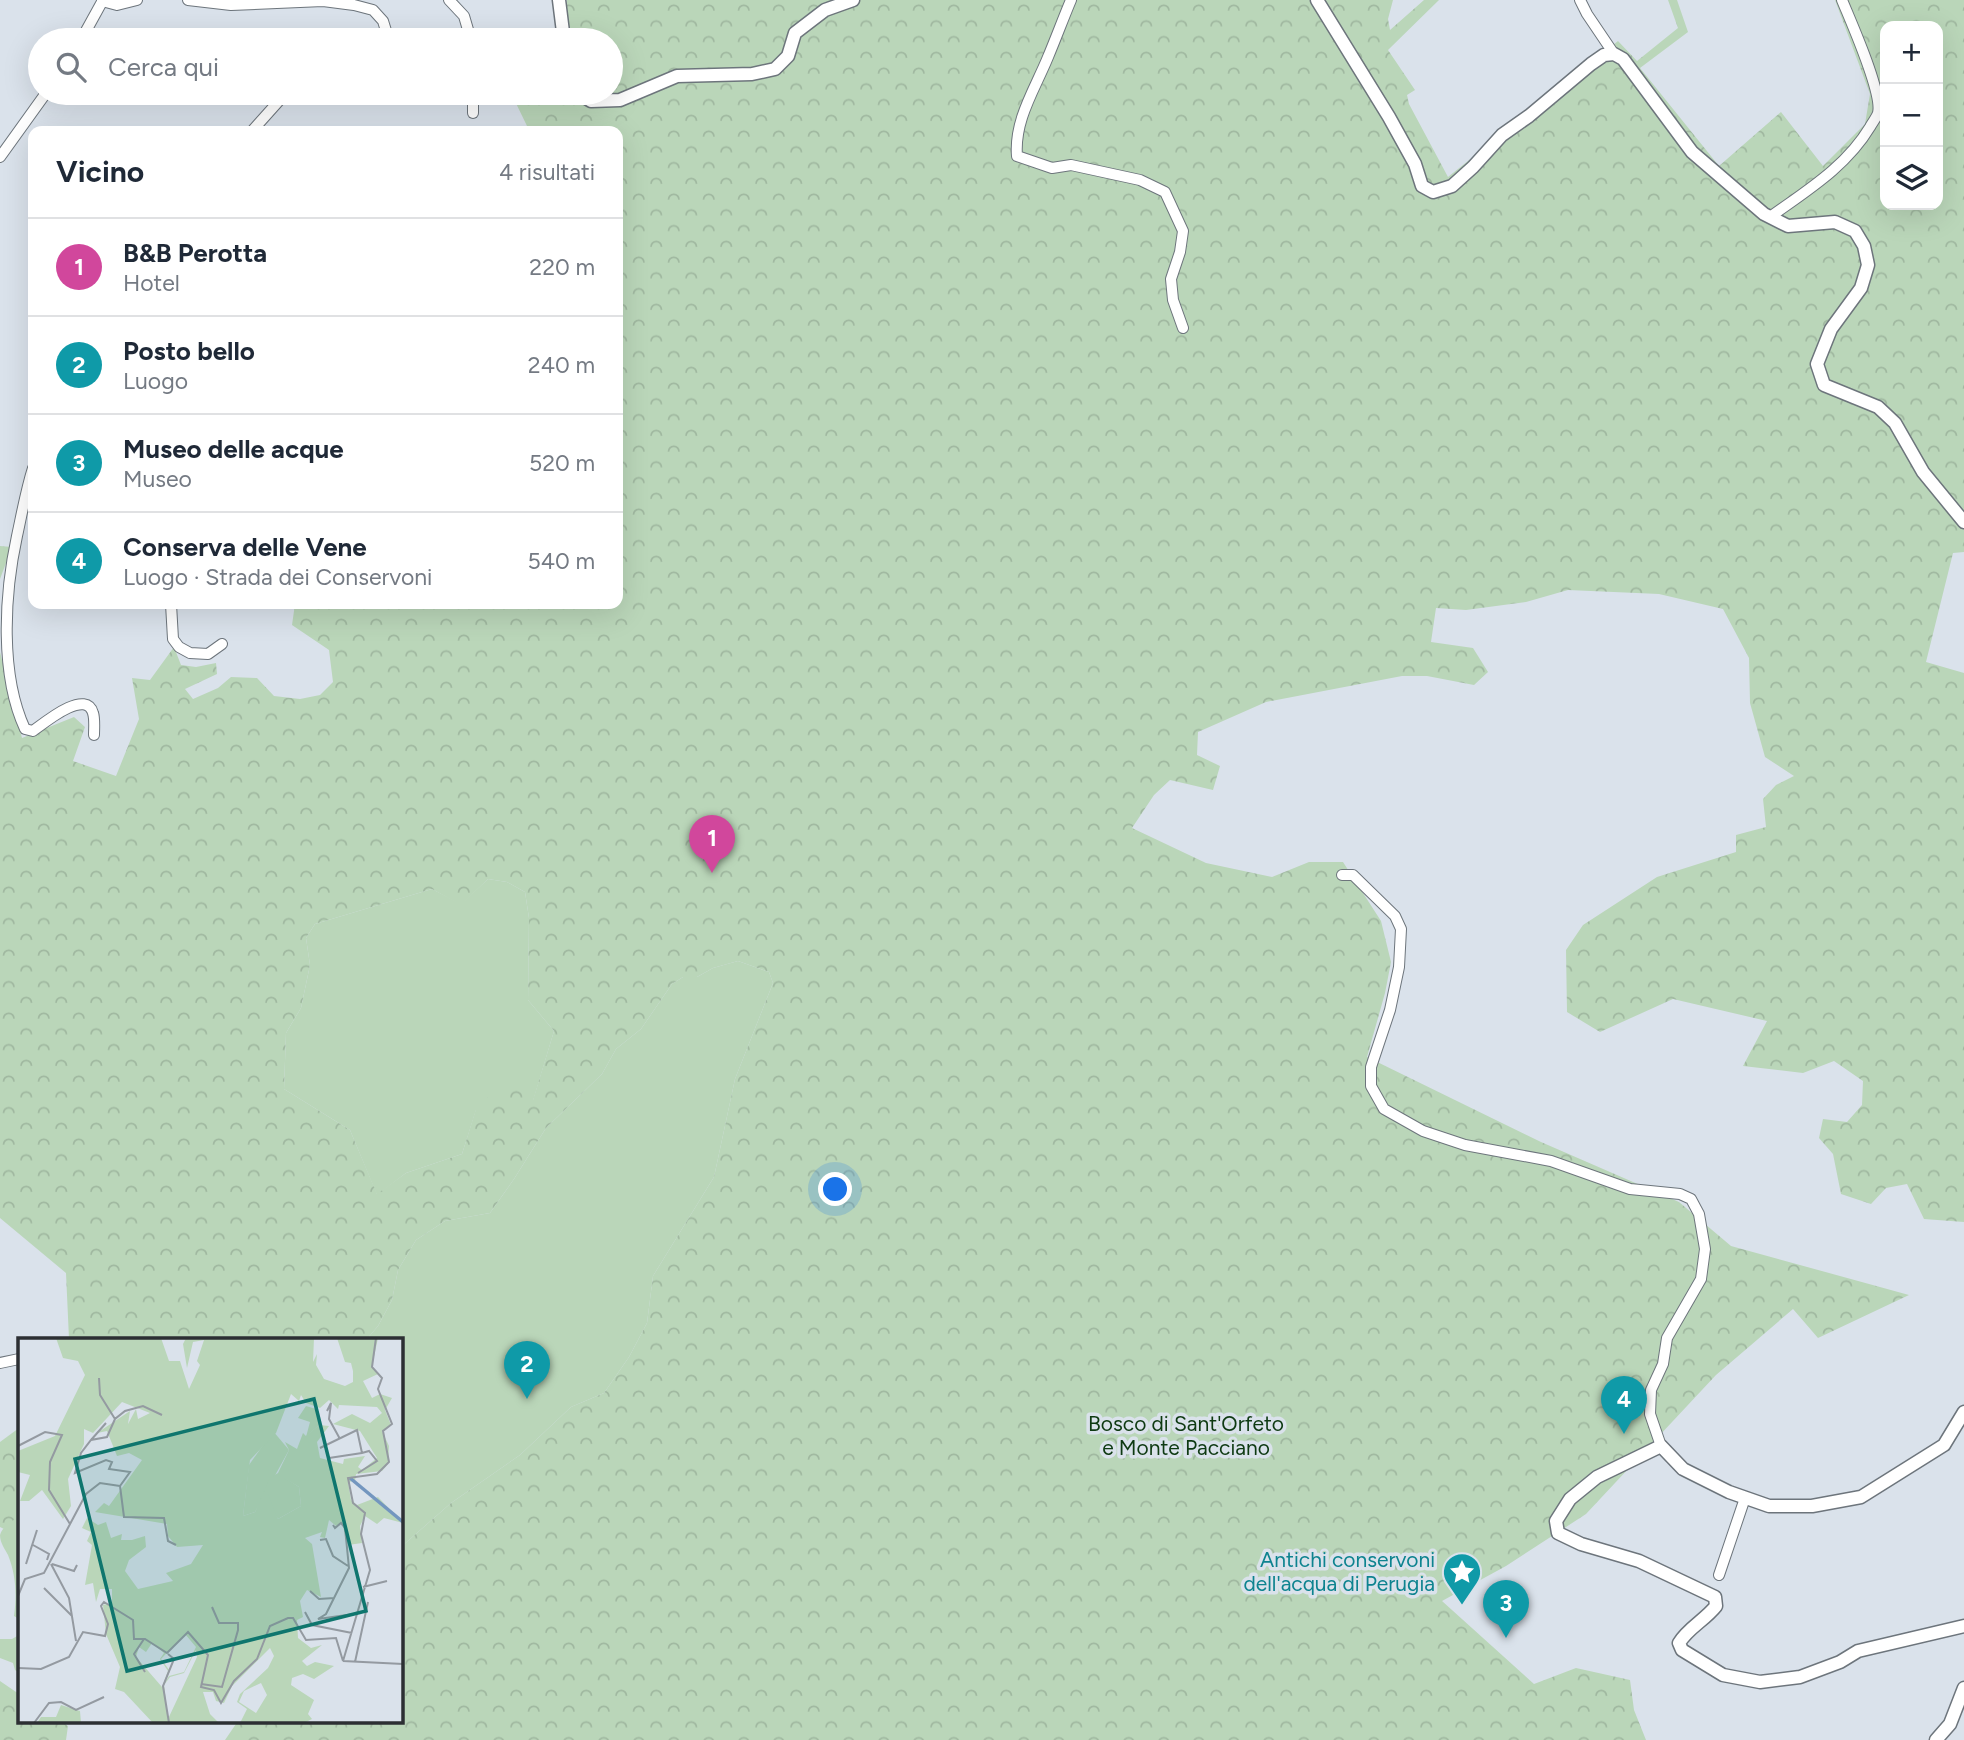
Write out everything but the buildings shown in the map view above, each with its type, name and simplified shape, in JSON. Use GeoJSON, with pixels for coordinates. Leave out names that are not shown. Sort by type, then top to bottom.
{"type":"FeatureCollection","features":[{"type":"Feature","properties":{"kind":"street"},"geometry":{"type":"LineString","coordinates":[[88,28],[103,1],[117,5],[137,0]]}},
{"type":"Feature","properties":{"kind":"street"},"geometry":{"type":"LineString","coordinates":[[188,0],[231,5],[323,1],[373,10],[383,21],[385,28]]}},
{"type":"Feature","properties":{"kind":"street"},"geometry":{"type":"LineString","coordinates":[[449,0],[464,16],[468,28]]}},
{"type":"Feature","properties":{"kind":"street"},"geometry":{"type":"LineString","coordinates":[[559,0],[563,28]]}},
{"type":"Feature","properties":{"kind":"street"},"geometry":{"type":"LineString","coordinates":[[623,99],[677,76],[752,74],[775,69],[788,56],[795,33],[825,10],[853,0]]}},
{"type":"Feature","properties":{"kind":"street"},"geometry":{"type":"LineString","coordinates":[[1071,0],[1027,102],[1016,140],[1017,156],[1052,168],[1072,165],[1140,180],[1165,192],[1183,231],[1180,252],[1171,279],[1173,300],[1183,328]]}},
{"type":"Feature","properties":{"kind":"street"},"geometry":{"type":"LineString","coordinates":[[1317,0],[1389,117],[1415,164],[1422,186],[1433,192],[1452,186],[1502,135],[1591,64],[1604,55],[1614,54]]}},
{"type":"Feature","properties":{"kind":"street"},"geometry":{"type":"LineString","coordinates":[[1580,0],[1614,54],[1623,59],[1692,152],[1729,186],[1770,217],[1788,226],[1835,222],[1855,230],[1864,246],[1868,265],[1861,288],[1831,330],[1817,364],[1824,384],[1878,407],[1895,423],[1923,472],[1964,522]]}},
{"type":"Feature","properties":{"kind":"street"},"geometry":{"type":"LineString","coordinates":[[1770,217],[1823,179],[1846,158],[1878,113],[1876,94],[1868,68],[1842,0]]}},
{"type":"Feature","properties":{"kind":"street"},"geometry":{"type":"LineString","coordinates":[[0,158],[38,105]]}},
{"type":"Feature","properties":{"kind":"street"},"geometry":{"type":"LineString","coordinates":[[256,126],[275,105]]}},
{"type":"Feature","properties":{"kind":"street"},"geometry":{"type":"LineString","coordinates":[[474,105],[474,113]]}},
{"type":"Feature","properties":{"kind":"street"},"geometry":{"type":"LineString","coordinates":[[28,486],[5,589],[1,627],[6,682],[17,719],[25,729],[33,731],[74,704],[82,703],[93,712],[94,735]]}},
{"type":"Feature","properties":{"kind":"street"},"geometry":{"type":"LineString","coordinates":[[171,609],[173,639],[179,647],[190,653],[208,654],[222,644]]}},
{"type":"Feature","properties":{"kind":"street"},"geometry":{"type":"LineString","coordinates":[[1342,875],[1353,875],[1360,881],[1395,916],[1401,929],[1399,967],[1392,1003],[1371,1067],[1371,1086],[1384,1109],[1423,1131],[1465,1145],[1551,1161],[1627,1188],[1680,1194],[1691,1199],[1699,1214],[1705,1249],[1701,1279],[1667,1338],[1663,1364],[1651,1390],[1650,1414],[1661,1446],[1683,1469],[1729,1492],[1769,1506],[1812,1506],[1861,1497],[1944,1445],[1964,1412]]}},
{"type":"Feature","properties":{"kind":"street"},"geometry":{"type":"LineString","coordinates":[[0,1363],[18,1359]]}},
{"type":"Feature","properties":{"kind":"street"},"geometry":{"type":"LineString","coordinates":[[1661,1446],[1597,1477],[1570,1499],[1556,1521],[1558,1533],[1581,1544],[1639,1561],[1715,1597],[1716,1606],[1683,1636],[1679,1643],[1682,1650],[1723,1675],[1760,1682],[1800,1677],[1858,1651],[1964,1626]]}},
{"type":"Feature","properties":{"kind":"street"},"geometry":{"type":"LineString","coordinates":[[1719,1575],[1745,1498]]}},
{"type":"Feature","properties":{"kind":"street"},"geometry":{"type":"LineString","coordinates":[[1936,1740],[1950,1724],[1964,1688]]}},
{"type":"Feature","properties":{"kind":"green space","name":"Bosco di Sant'Orfeto e Monte Pacciano"},"geometry":{"type":"Polygon","coordinates":[[[567,0],[1393,0],[1388,19],[1390,30],[1424,0],[1439,0],[1388,50],[1415,90],[1407,95],[1409,104],[1448,177],[1618,41],[1637,61],[1678,28],[1668,0],[1677,0],[1688,32],[1640,68],[1719,166],[1781,112],[1823,166],[1865,124],[1870,94],[1835,0],[1964,0],[1964,552],[1953,553],[1926,662],[1964,673],[1964,1222],[1924,1219],[1907,1184],[1886,1188],[1871,1204],[1841,1194],[1833,1154],[1819,1138],[1823,1119],[1847,1122],[1862,1105],[1863,1081],[1834,1061],[1803,1073],[1743,1066],[1767,1021],[1673,999],[1600,1032],[1567,1012],[1566,950],[1583,925],[1657,877],[1736,852],[1736,835],[1766,827],[1763,799],[1776,785],[1794,776],[1765,757],[1750,703],[1749,658],[1723,609],[1659,594],[1568,590],[1526,602],[1466,610],[1436,608],[1431,642],[1473,648],[1488,672],[1474,685],[1427,676],[1402,676],[1266,702],[1198,732],[1197,755],[1220,766],[1213,790],[1170,780],[1154,795],[1132,828],[1206,863],[1272,877],[1309,862],[1343,862],[1381,921],[1391,962],[1367,1057],[1541,1142],[1679,1202],[1731,1246],[1909,1295],[1818,1338],[1793,1309],[1716,1375],[1586,1514],[1506,1566],[1442,1601],[1534,1684],[1576,1668],[1630,1680],[1634,1710],[1646,1740],[225,1740],[237,1722],[402,1722],[402,1546],[451,1503],[520,1455],[571,1407],[604,1393],[629,1357],[647,1323],[653,1276],[714,1177],[735,1079],[773,983],[769,972],[738,961],[713,968],[697,977],[683,977],[672,984],[641,1029],[616,1049],[602,1074],[546,1128],[490,1213],[445,1221],[416,1240],[398,1270],[392,1300],[378,1326],[368,1338],[69,1338],[66,1273],[0,1218],[0,652],[22,738],[74,717],[85,727],[73,761],[116,776],[139,719],[132,678],[150,680],[174,647],[181,665],[196,667],[216,663],[217,674],[185,689],[193,699],[218,688],[231,677],[257,678],[274,696],[300,699],[320,695],[333,682],[329,650],[292,625],[294,609],[623,609],[623,126],[527,126],[517,105],[623,105],[623,28],[561,28],[567,0]],[[488,879],[461,905],[432,889],[315,924],[306,938],[310,965],[301,1008],[286,1033],[284,1089],[350,1130],[377,1194],[406,1173],[462,1154],[476,1109],[488,1097],[516,1089],[533,1100],[554,1031],[528,1000],[529,918],[525,892],[507,882],[488,879]]]}},
{"type":"Feature","properties":{"kind":"green space"},"geometry":{"type":"Polygon","coordinates":[[[0,546],[12,547],[0,579],[0,546]]]}},
{"type":"Feature","properties":{"kind":"green space"},"geometry":{"type":"Polygon","coordinates":[[[488,879],[507,882],[525,892],[529,918],[528,1000],[554,1031],[533,1101],[476,1110],[462,1154],[406,1173],[377,1195],[350,1130],[284,1089],[286,1033],[301,1008],[310,965],[306,938],[315,924],[432,889],[461,904],[488,879]]]}},
{"type":"Feature","properties":{"kind":"green space"},"geometry":{"type":"Polygon","coordinates":[[[738,961],[769,972],[773,983],[735,1079],[714,1177],[653,1276],[647,1323],[629,1357],[604,1393],[571,1407],[520,1455],[451,1503],[402,1546],[402,1338],[368,1338],[378,1326],[392,1300],[398,1270],[416,1240],[445,1221],[490,1213],[546,1128],[602,1074],[616,1049],[641,1029],[672,984],[683,977],[697,977],[713,968],[738,961]]]}},
{"type":"Feature","properties":{"kind":"green space"},"geometry":{"type":"Polygon","coordinates":[[[18,1429],[18,1516],[4,1529],[0,1527],[0,1442],[18,1429]]]}},
{"type":"Feature","properties":{"kind":"green space"},"geometry":{"type":"Polygon","coordinates":[[[18,1516],[18,1618],[14,1616],[16,1593],[13,1570],[0,1535],[5,1526],[18,1516]]]}},
{"type":"Feature","properties":{"kind":"green space"},"geometry":{"type":"Polygon","coordinates":[[[18,1636],[18,1672],[13,1663],[0,1658],[0,1639],[12,1639],[18,1636]]]}},
{"type":"Feature","properties":{"kind":"green space"},"geometry":{"type":"Polygon","coordinates":[[[0,1681],[18,1693],[18,1722],[62,1722],[68,1726],[66,1740],[0,1740],[0,1681]]]}},
{"type":"Feature","properties":{"kind":"place","name":"B&B Perotta"},"geometry":{"type":"Point","coordinates":[712,873]}},
{"type":"Feature","properties":{"kind":"place","name":"Posto bello"},"geometry":{"type":"Point","coordinates":[527,1399]}},
{"type":"Feature","properties":{"kind":"place","name":"Conserva delle Vene"},"geometry":{"type":"Point","coordinates":[1624,1434]}},
{"type":"Feature","properties":{"kind":"place","name":"Antichi conservoni dell'acqua di Perugia"},"geometry":{"type":"Point","coordinates":[1462,1606]}},
{"type":"Feature","properties":{"kind":"place","name":"Museo delle acque"},"geometry":{"type":"Point","coordinates":[1506,1638]}}]}
